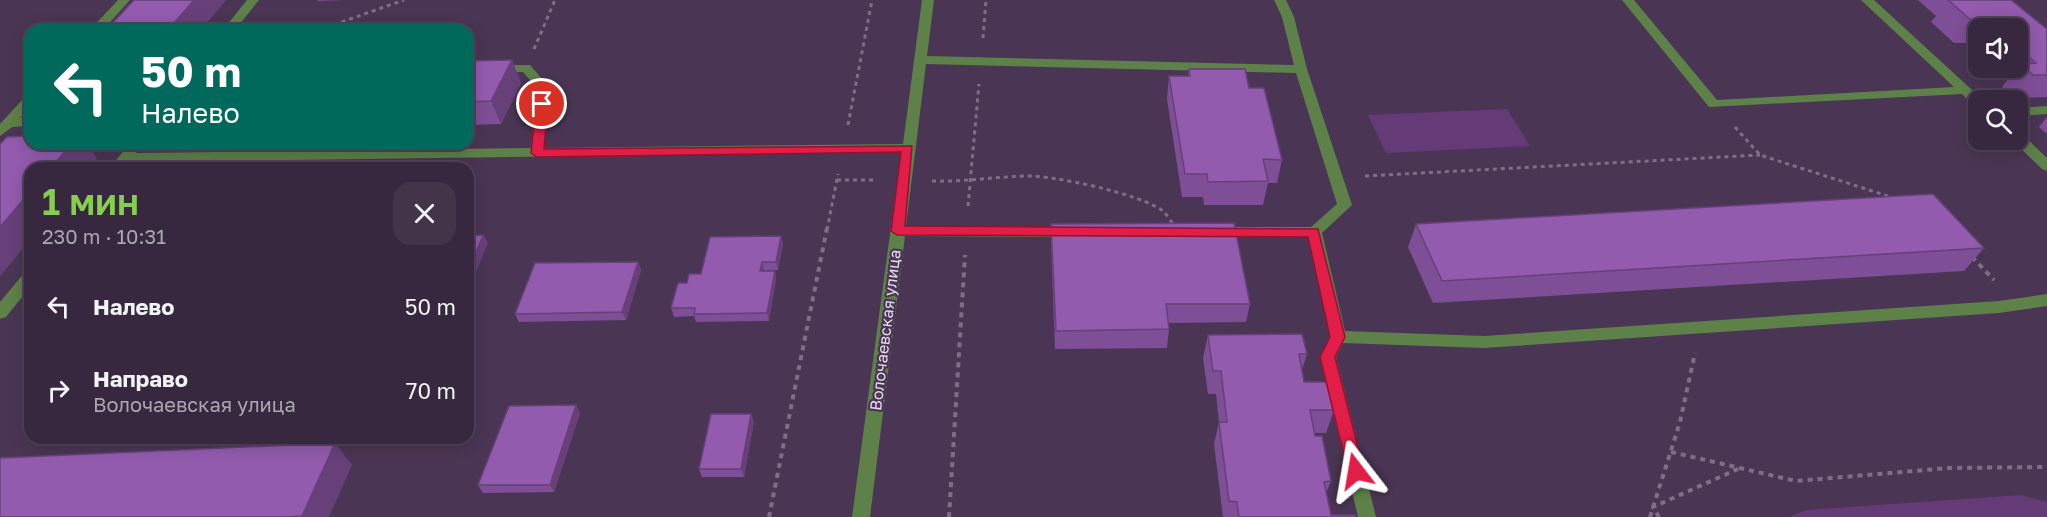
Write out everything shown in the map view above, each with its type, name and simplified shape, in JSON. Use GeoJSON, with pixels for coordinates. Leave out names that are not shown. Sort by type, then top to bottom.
{"type":"FeatureCollection","features":[{"type":"Feature","properties":{"kind":"street"},"geometry":{"type":"LineString","coordinates":[[102,24],[124,0]]}},
{"type":"Feature","properties":{"kind":"street"},"geometry":{"type":"LineString","coordinates":[[234,24],[253,0]]}},
{"type":"Feature","properties":{"kind":"street","name":"Волочаевская улица"},"geometry":{"type":"LineString","coordinates":[[861,517],[928,0]]}},
{"type":"Feature","properties":{"kind":"street"},"geometry":{"type":"LineString","coordinates":[[1178,232],[1314,232],[1345,206],[1301,69],[1288,17],[1280,0]]}},
{"type":"Feature","properties":{"kind":"street"},"geometry":{"type":"LineString","coordinates":[[1628,0],[1714,104],[1966,90]]}},
{"type":"Feature","properties":{"kind":"street"},"geometry":{"type":"LineString","coordinates":[[1868,0],[1966,90]]}},
{"type":"Feature","properties":{"kind":"street"},"geometry":{"type":"LineString","coordinates":[[922,60],[1301,69]]}},
{"type":"Feature","properties":{"kind":"street"},"geometry":{"type":"LineString","coordinates":[[474,69],[526,68],[543,87],[537,153]]}},
{"type":"Feature","properties":{"kind":"street"},"geometry":{"type":"LineString","coordinates":[[4,128],[24,106]]}},
{"type":"Feature","properties":{"kind":"street"},"geometry":{"type":"LineString","coordinates":[[2028,111],[2047,110]]}},
{"type":"Feature","properties":{"kind":"street"},"geometry":{"type":"LineString","coordinates":[[4,128],[24,123]]}},
{"type":"Feature","properties":{"kind":"street"},"geometry":{"type":"LineString","coordinates":[[163,162],[537,153],[908,148]]}},
{"type":"Feature","properties":{"kind":"street"},"geometry":{"type":"LineString","coordinates":[[2028,148],[2047,166]]}},
{"type":"Feature","properties":{"kind":"street"},"geometry":{"type":"LineString","coordinates":[[122,162],[131,150]]}},
{"type":"Feature","properties":{"kind":"street"},"geometry":{"type":"LineString","coordinates":[[897,231],[1084,232]]}},
{"type":"Feature","properties":{"kind":"street"},"geometry":{"type":"LineString","coordinates":[[1314,232],[1338,337],[1328,357],[1367,517]]}},
{"type":"Feature","properties":{"kind":"street"},"geometry":{"type":"LineString","coordinates":[[0,313],[24,283]]}},
{"type":"Feature","properties":{"kind":"street"},"geometry":{"type":"LineString","coordinates":[[1338,337],[1484,342],[2047,300]]}},
{"type":"Feature","properties":{"kind":"path"},"geometry":{"type":"LineString","coordinates":[[336,24],[404,0]]}},
{"type":"Feature","properties":{"kind":"path"},"geometry":{"type":"LineString","coordinates":[[526,68],[555,0]]}},
{"type":"Feature","properties":{"kind":"path"},"geometry":{"type":"LineString","coordinates":[[769,517],[872,0]]}},
{"type":"Feature","properties":{"kind":"path"},"geometry":{"type":"LineString","coordinates":[[1714,104],[1760,155]]}},
{"type":"Feature","properties":{"kind":"path"},"geometry":{"type":"LineString","coordinates":[[1336,178],[1760,155],[1902,200]]}},
{"type":"Feature","properties":{"kind":"path"},"geometry":{"type":"LineString","coordinates":[[970,182],[1026,176],[1076,182],[1149,203],[1164,212],[1178,232]]}},
{"type":"Feature","properties":{"kind":"path"},"geometry":{"type":"LineString","coordinates":[[1971,256],[2017,304]]}},
{"type":"Feature","properties":{"kind":"path"},"geometry":{"type":"LineString","coordinates":[[1650,517],[1671,452],[1701,327]]}},
{"type":"Feature","properties":{"kind":"path"},"geometry":{"type":"LineString","coordinates":[[1671,452],[1796,481],[1949,468],[2047,467]]}},
{"type":"Feature","properties":{"kind":"path"},"geometry":{"type":"LineString","coordinates":[[1653,507],[1740,468]]}},
{"type":"Feature","properties":{"kind":"path"},"geometry":{"type":"LineString","coordinates":[[1653,507],[1659,517]]}},
{"type":"Feature","properties":{"kind":"shaded area"},"geometry":{"type":"Polygon","coordinates":[[[1507,109],[1530,146],[1386,153],[1368,115],[1507,109]]]}},
{"type":"Feature","properties":{"kind":"shaded area"},"geometry":{"type":"Polygon","coordinates":[[[2021,495],[2047,502],[2047,517],[1789,517],[1806,510],[2021,495]]]}},
{"type":"Feature","properties":{"kind":"building"},"geometry":{"type":"Polygon","coordinates":[[[134,0],[194,0],[173,24],[112,24],[134,0]]]}},
{"type":"Feature","properties":{"kind":"building"},"geometry":{"type":"Polygon","coordinates":[[[1948,0],[2011,0],[2047,29],[2047,75],[2033,75],[2028,71],[2028,64],[2036,63],[2028,56],[2028,18],[1969,18],[1948,0]]]}},
{"type":"Feature","properties":{"kind":"building"},"geometry":{"type":"Polygon","coordinates":[[[512,60],[491,101],[474,102],[474,61],[512,60]]]}},
{"type":"Feature","properties":{"kind":"building"},"geometry":{"type":"Polygon","coordinates":[[[1189,69],[1245,69],[1249,88],[1264,88],[1282,160],[1263,159],[1268,181],[1208,182],[1207,174],[1185,174],[1169,76],[1190,76],[1189,69]]]}},
{"type":"Feature","properties":{"kind":"building"},"geometry":{"type":"Polygon","coordinates":[[[24,136],[24,150],[66,150],[56,162],[24,162],[24,199],[0,227],[0,144],[7,137],[24,136]]]}},
{"type":"Feature","properties":{"kind":"building"},"geometry":{"type":"Polygon","coordinates":[[[1933,194],[1984,248],[1442,281],[1416,224],[1933,194]]]}},
{"type":"Feature","properties":{"kind":"building"},"geometry":{"type":"Polygon","coordinates":[[[1234,223],[1250,304],[1166,304],[1169,329],[1056,331],[1051,224],[1234,223]]]}},
{"type":"Feature","properties":{"kind":"building"},"geometry":{"type":"Polygon","coordinates":[[[483,235],[474,257],[474,236],[483,235]]]}},
{"type":"Feature","properties":{"kind":"building"},"geometry":{"type":"Polygon","coordinates":[[[781,236],[776,262],[762,262],[760,271],[775,271],[767,313],[694,314],[695,308],[671,308],[678,283],[687,283],[689,274],[701,274],[710,237],[781,236]]]}},
{"type":"Feature","properties":{"kind":"building"},"geometry":{"type":"Polygon","coordinates":[[[638,262],[622,312],[515,314],[535,263],[638,262]]]}},
{"type":"Feature","properties":{"kind":"building"},"geometry":{"type":"Polygon","coordinates":[[[1302,334],[1307,354],[1299,354],[1304,382],[1329,382],[1334,410],[1310,410],[1315,436],[1322,436],[1331,481],[1324,482],[1331,515],[1355,515],[1355,517],[1239,517],[1237,502],[1229,501],[1219,422],[1227,422],[1221,371],[1213,371],[1208,335],[1302,334]]]}},
{"type":"Feature","properties":{"kind":"building"},"geometry":{"type":"Polygon","coordinates":[[[576,405],[550,485],[478,485],[509,406],[576,405]]]}},
{"type":"Feature","properties":{"kind":"building"},"geometry":{"type":"Polygon","coordinates":[[[711,414],[751,414],[741,469],[699,469],[711,414]]]}},
{"type":"Feature","properties":{"kind":"building"},"geometry":{"type":"Polygon","coordinates":[[[335,444],[302,516],[285,517],[0,517],[0,458],[335,444]]]}},
{"type":"Feature","properties":{"kind":"route"},"geometry":{"type":"LineString","coordinates":[[542,104],[537,153],[908,148],[897,231],[1314,232],[1338,337],[1328,357],[1356,471]]}}]}
